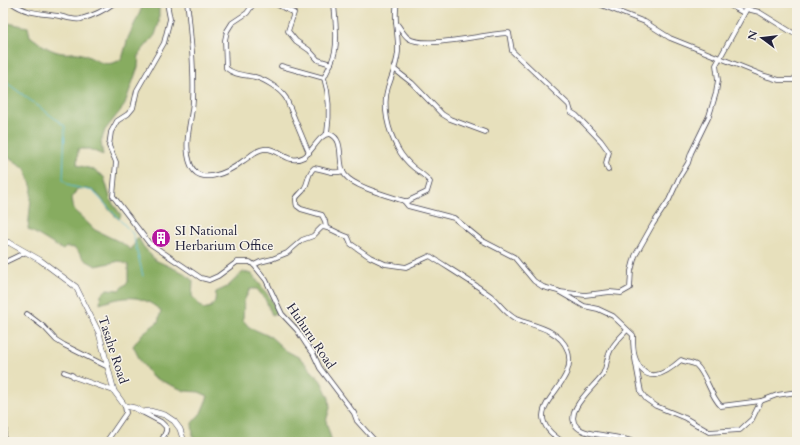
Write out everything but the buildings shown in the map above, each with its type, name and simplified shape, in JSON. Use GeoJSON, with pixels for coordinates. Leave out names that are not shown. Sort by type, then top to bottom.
{"type":"FeatureCollection","features":[{"type":"Feature","properties":{"kind":"street"},"geometry":{"type":"LineString","coordinates":[[12,3],[19,8],[36,14],[50,14],[79,20],[107,8],[114,3]]}},
{"type":"Feature","properties":{"kind":"street"},"geometry":{"type":"LineString","coordinates":[[167,3],[170,19],[164,43],[137,90],[133,108],[128,114],[117,121],[111,132],[109,146],[116,162],[113,196],[149,243],[201,278],[209,280],[218,276],[237,262],[250,262],[254,265],[287,253],[302,240],[314,236],[322,227],[330,228],[340,234],[348,236],[351,244],[370,257],[385,264],[406,267],[430,256],[491,297],[514,318],[552,332],[561,340],[567,349],[569,359],[568,369],[562,382],[543,410],[542,418],[544,426],[563,442]]}},
{"type":"Feature","properties":{"kind":"street"},"geometry":{"type":"LineString","coordinates":[[187,3],[194,99],[187,148],[192,169],[199,175],[205,177],[230,170],[252,154],[262,149],[273,150],[285,158],[299,159],[309,153],[323,135],[327,133],[329,104],[328,89],[324,78],[331,64],[335,51],[336,28],[334,3]]}},
{"type":"Feature","properties":{"kind":"street"},"geometry":{"type":"LineString","coordinates":[[254,3],[247,13],[232,23],[227,31],[225,40],[226,68],[236,73],[268,82],[282,92],[286,98],[309,153]]}},
{"type":"Feature","properties":{"kind":"street"},"geometry":{"type":"LineString","coordinates":[[327,133],[333,135],[339,143],[340,165],[343,171],[349,179],[359,185],[404,201],[408,201],[427,192],[430,182],[428,179],[406,160],[398,150],[390,132],[385,103],[398,53],[396,3]]}},
{"type":"Feature","properties":{"kind":"street"},"geometry":{"type":"LineString","coordinates":[[596,3],[645,22],[670,38],[765,76],[779,80],[793,80],[797,76]]}},
{"type":"Feature","properties":{"kind":"street"},"geometry":{"type":"LineString","coordinates":[[726,3],[742,12],[747,9],[759,12],[793,33],[797,33]]}},
{"type":"Feature","properties":{"kind":"street"},"geometry":{"type":"LineString","coordinates":[[404,201],[408,206],[454,218],[480,240],[514,257],[534,281],[543,286],[558,291],[585,295],[610,292],[621,293],[630,288],[631,271],[635,256],[653,224],[669,200],[688,163],[691,153],[709,116],[716,93],[718,80],[716,65],[750,3]]}},
{"type":"Feature","properties":{"kind":"street"},"geometry":{"type":"LineString","coordinates":[[278,5],[294,13],[288,31],[296,41],[309,50],[318,60],[331,64]]}},
{"type":"Feature","properties":{"kind":"street"},"geometry":{"type":"LineString","coordinates":[[396,23],[408,38],[417,41],[432,42],[509,33],[512,51],[569,105],[571,112],[576,115],[601,140],[609,152],[606,163],[608,170]]}},
{"type":"Feature","properties":{"kind":"street"},"geometry":{"type":"LineString","coordinates":[[281,66],[324,78]]}},
{"type":"Feature","properties":{"kind":"street"},"geometry":{"type":"LineString","coordinates":[[394,69],[412,83],[442,114],[450,119],[485,132]]}},
{"type":"Feature","properties":{"kind":"street"},"geometry":{"type":"LineString","coordinates":[[326,227],[322,215],[296,206],[297,196],[305,189],[308,176],[314,168],[333,173],[343,171]]}},
{"type":"Feature","properties":{"kind":"street"},"geometry":{"type":"LineString","coordinates":[[3,211],[3,238]]}},
{"type":"Feature","properties":{"kind":"street","name":"Tasahe Road"},"geometry":{"type":"LineString","coordinates":[[3,241],[26,252],[76,287],[98,333],[114,391],[125,406]]}},
{"type":"Feature","properties":{"kind":"street"},"geometry":{"type":"LineString","coordinates":[[3,262],[26,252]]}},
{"type":"Feature","properties":{"kind":"street","name":"Huhuru Road"},"geometry":{"type":"LineString","coordinates":[[254,265],[266,280],[282,314],[297,330],[313,354],[320,368],[354,413],[357,421],[376,442]]}},
{"type":"Feature","properties":{"kind":"street"},"geometry":{"type":"LineString","coordinates":[[558,291],[584,306],[598,309],[613,316],[633,336],[635,366],[641,392],[646,399],[656,406],[685,418],[709,432],[740,430],[752,418],[761,401]]}},
{"type":"Feature","properties":{"kind":"street"},"geometry":{"type":"LineString","coordinates":[[27,314],[44,327],[56,340],[108,367]]}},
{"type":"Feature","properties":{"kind":"street"},"geometry":{"type":"LineString","coordinates":[[627,330],[609,352],[607,366],[603,374],[575,408],[574,420],[576,426],[582,430],[622,438],[633,442]]}},
{"type":"Feature","properties":{"kind":"street"},"geometry":{"type":"LineString","coordinates":[[635,356],[640,367],[650,376],[658,375],[671,369],[681,360],[696,365],[708,384],[716,401],[721,406],[761,401],[777,395],[797,392]]}},
{"type":"Feature","properties":{"kind":"street"},"geometry":{"type":"LineString","coordinates":[[64,372],[114,391]]}},
{"type":"Feature","properties":{"kind":"street"},"geometry":{"type":"LineString","coordinates":[[106,442],[126,413],[125,406],[135,408],[161,422],[166,427],[166,431],[161,442]]}},
{"type":"Feature","properties":{"kind":"street"},"geometry":{"type":"LineString","coordinates":[[142,412],[150,411],[165,415],[174,421],[180,429],[184,442]]}},
{"type":"Feature","properties":{"kind":"street"},"geometry":{"type":"LineString","coordinates":[[3,413],[5,419],[3,439]]}},
{"type":"Feature","properties":{"kind":"green space"},"geometry":{"type":"Polygon","coordinates":[[[144,3],[159,3],[159,23],[155,35],[139,54],[138,67],[124,106],[105,130],[101,142],[103,155],[89,149],[78,149],[77,165],[92,169],[104,177],[111,201],[121,215],[119,219],[113,214],[97,194],[86,189],[77,189],[72,198],[74,210],[95,230],[122,243],[131,250],[138,237],[143,246],[155,260],[184,273],[193,281],[192,296],[203,309],[211,307],[215,301],[216,292],[227,287],[243,272],[252,274],[271,299],[277,312],[272,315],[265,299],[257,289],[250,289],[244,301],[243,320],[249,327],[271,337],[285,350],[300,358],[321,381],[329,398],[330,408],[326,421],[332,442],[196,442],[193,436],[192,423],[201,413],[208,396],[199,392],[185,391],[152,377],[140,360],[133,346],[143,333],[158,322],[161,311],[146,301],[132,298],[117,299],[100,304],[101,295],[107,289],[119,290],[128,282],[128,265],[120,261],[96,266],[85,260],[75,248],[66,247],[63,250],[28,229],[32,188],[25,168],[3,154],[3,22],[28,27],[30,36],[54,51],[78,53],[99,62],[109,64],[122,59],[128,38],[144,3]]]}},
{"type":"Feature","properties":{"kind":"waterway"},"geometry":{"type":"LineString","coordinates":[[3,80],[65,126],[63,180],[70,186],[93,191],[133,234],[143,276]]}},
{"type":"Feature","properties":{"kind":"place","name":"SI National Herbarium Office"},"geometry":{"type":"Point","coordinates":[161,238]}}]}
